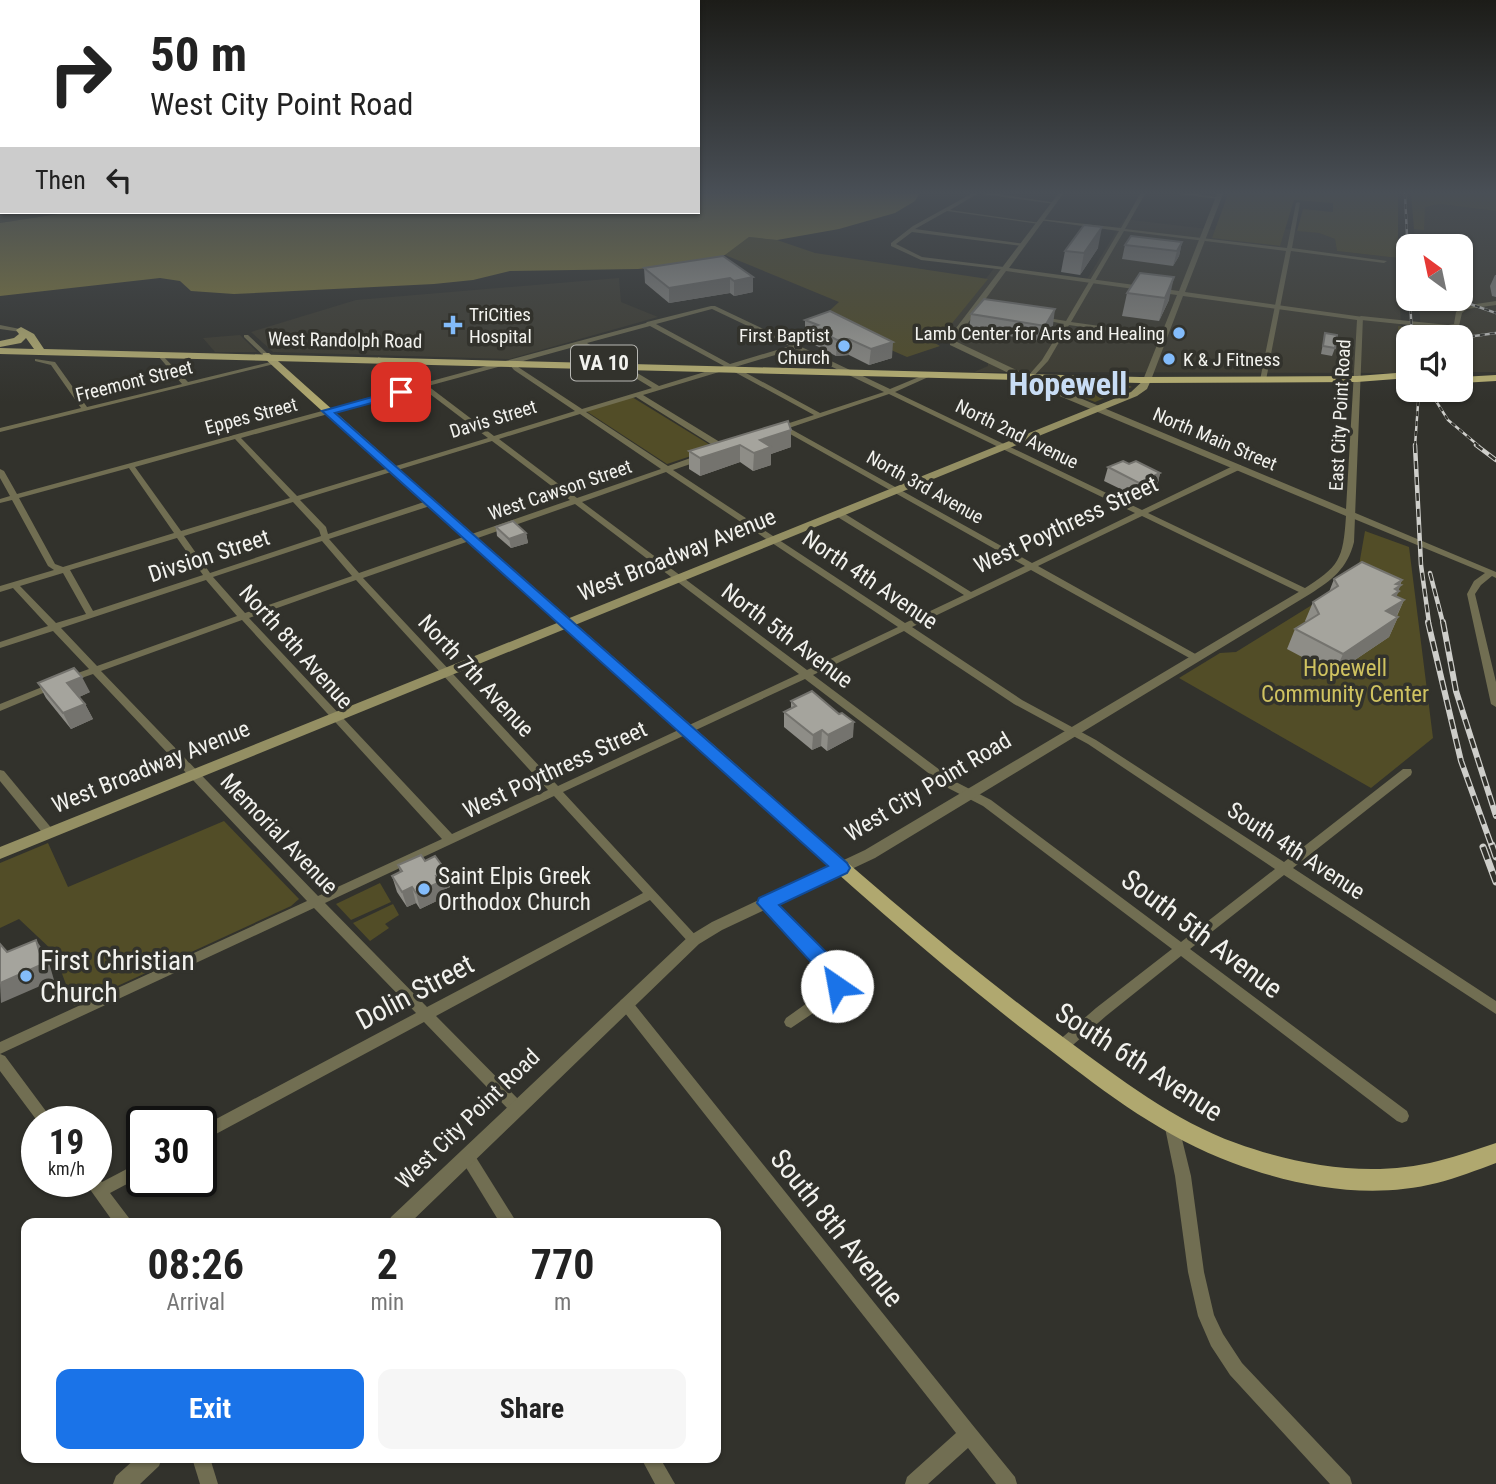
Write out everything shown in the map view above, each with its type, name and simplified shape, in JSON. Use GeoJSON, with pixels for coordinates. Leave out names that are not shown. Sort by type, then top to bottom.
{"type":"FeatureCollection","features":[{"type":"Feature","properties":{"kind":"highway"},"geometry":{"type":"LineString","coordinates":[[0,345],[21,339],[24,335],[21,331]]}},
{"type":"Feature","properties":{"kind":"highway"},"geometry":{"type":"LineString","coordinates":[[21,331],[30,335],[38,355]]}},
{"type":"Feature","properties":{"kind":"highway","name":"West Randolph Road"},"geometry":{"type":"LineString","coordinates":[[0,345],[38,355],[380,358],[512,364],[846,370],[935,375]]}},
{"type":"Feature","properties":{"kind":"highway","name":"West Randolph Road"},"geometry":{"type":"LineString","coordinates":[[0,351],[496,366],[512,364]]}},
{"type":"Feature","properties":{"kind":"highway"},"geometry":{"type":"LineString","coordinates":[[0,363],[26,352]]}},
{"type":"Feature","properties":{"kind":"highway"},"geometry":{"type":"LineString","coordinates":[[976,376],[991,367],[993,361]]}},
{"type":"Feature","properties":{"kind":"highway","name":"West Randolph Road"},"geometry":{"type":"LineString","coordinates":[[620,366],[857,375],[1030,377]]}},
{"type":"Feature","properties":{"kind":"highway","name":"VA 10"},"geometry":{"type":"LineString","coordinates":[[1357,379],[1396,376]]}},
{"type":"Feature","properties":{"kind":"highway","name":"VA 10"},"geometry":{"type":"LineString","coordinates":[[1030,377],[1396,380]]}},
{"type":"Feature","properties":{"kind":"highway"},"geometry":{"type":"LineString","coordinates":[[1473,377],[1496,377]]}},
{"type":"Feature","properties":{"kind":"main road","name":"South 6th Avenue"},"geometry":{"type":"LineString","coordinates":[[271,359],[566,624],[954,966],[1061,1047],[1171,1123],[1231,1152],[1269,1165],[1337,1178],[1374,1180],[1414,1176],[1496,1153]]}},
{"type":"Feature","properties":{"kind":"main road","name":"West Broadway Avenue"},"geometry":{"type":"LineString","coordinates":[[0,853],[1134,394],[1144,387],[1147,380]]}},
{"type":"Feature","properties":{"kind":"street"},"geometry":{"type":"LineString","coordinates":[[959,263],[1361,318],[1448,327],[1457,325],[1459,312],[1465,307],[1476,303],[1496,303]]}},
{"type":"Feature","properties":{"kind":"street"},"geometry":{"type":"LineString","coordinates":[[1004,269],[1008,263]]}},
{"type":"Feature","properties":{"kind":"street"},"geometry":{"type":"LineString","coordinates":[[1030,377],[1045,361],[1102,263]]}},
{"type":"Feature","properties":{"kind":"street"},"geometry":{"type":"LineString","coordinates":[[1147,380],[1193,263]]}},
{"type":"Feature","properties":{"kind":"street"},"geometry":{"type":"LineString","coordinates":[[1263,380],[1284,263]]}},
{"type":"Feature","properties":{"kind":"street","name":"North Main Street"},"geometry":{"type":"LineString","coordinates":[[1004,269],[953,338],[953,343],[1098,408],[1350,514]]}},
{"type":"Feature","properties":{"kind":"street","name":"North 2nd Avenue"},"geometry":{"type":"LineString","coordinates":[[649,323],[713,307],[1306,592]]}},
{"type":"Feature","properties":{"kind":"street"},"geometry":{"type":"LineString","coordinates":[[1036,318],[1164,337]]}},
{"type":"Feature","properties":{"kind":"street","name":"East City Point Road"},"geometry":{"type":"LineString","coordinates":[[1350,514],[1361,318]]}},
{"type":"Feature","properties":{"kind":"street"},"geometry":{"type":"LineString","coordinates":[[512,364],[649,323],[820,416]]}},
{"type":"Feature","properties":{"kind":"street"},"geometry":{"type":"LineString","coordinates":[[0,327],[21,331]]}},
{"type":"Feature","properties":{"kind":"street"},"geometry":{"type":"LineString","coordinates":[[246,336],[271,359]]}},
{"type":"Feature","properties":{"kind":"street"},"geometry":{"type":"LineString","coordinates":[[580,342],[657,388]]}},
{"type":"Feature","properties":{"kind":"street"},"geometry":{"type":"LineString","coordinates":[[734,369],[797,346]]}},
{"type":"Feature","properties":{"kind":"street"},"geometry":{"type":"LineString","coordinates":[[38,355],[53,363],[85,409]]}},
{"type":"Feature","properties":{"kind":"street"},"geometry":{"type":"LineString","coordinates":[[161,356],[186,384]]}},
{"type":"Feature","properties":{"kind":"street","name":"North 5th Avenue"},"geometry":{"type":"LineString","coordinates":[[380,358],[393,363],[952,785],[969,794]]}},
{"type":"Feature","properties":{"kind":"street","name":"Freemont Street"},"geometry":{"type":"LineString","coordinates":[[0,430],[186,384],[271,359]]}},
{"type":"Feature","properties":{"kind":"street","name":"North 4th Avenue"},"geometry":{"type":"LineString","coordinates":[[512,364],[1018,702],[1073,732]]}},
{"type":"Feature","properties":{"kind":"street","name":"Eppes Street"},"geometry":{"type":"LineString","coordinates":[[0,501],[496,366]]}},
{"type":"Feature","properties":{"kind":"street","name":"Davis Street"},"geometry":{"type":"LineString","coordinates":[[0,589],[713,371]]}},
{"type":"Feature","properties":{"kind":"street"},"geometry":{"type":"LineString","coordinates":[[772,432],[935,375]]}},
{"type":"Feature","properties":{"kind":"street"},"geometry":{"type":"LineString","coordinates":[[636,394],[725,449]]}},
{"type":"Feature","properties":{"kind":"street","name":"North 3rd Avenue"},"geometry":{"type":"LineString","coordinates":[[784,428],[1196,658]]}},
{"type":"Feature","properties":{"kind":"street","name":"North 7th Avenue"},"geometry":{"type":"LineString","coordinates":[[236,436],[323,529],[325,537],[358,578],[694,940]]}},
{"type":"Feature","properties":{"kind":"street","name":"West Cawson Street"},"geometry":{"type":"LineString","coordinates":[[0,708],[96,669],[737,444]]}},
{"type":"Feature","properties":{"kind":"street","name":"North 8th Avenue"},"geometry":{"type":"LineString","coordinates":[[130,465],[209,576],[243,617],[451,841]]}},
{"type":"Feature","properties":{"kind":"street","name":"West Poythress Street"},"geometry":{"type":"LineString","coordinates":[[0,1048],[688,731],[1238,467]]}},
{"type":"Feature","properties":{"kind":"street"},"geometry":{"type":"LineString","coordinates":[[0,471],[52,566],[63,570],[91,615]]}},
{"type":"Feature","properties":{"kind":"street","name":"Divsion Street"},"geometry":{"type":"LineString","coordinates":[[0,645],[430,503]]}},
{"type":"Feature","properties":{"kind":"street"},"geometry":{"type":"LineString","coordinates":[[839,514],[970,594]]}},
{"type":"Feature","properties":{"kind":"street"},"geometry":{"type":"LineString","coordinates":[[1350,514],[1494,574]]}},
{"type":"Feature","properties":{"kind":"street","name":"West City Point Road"},"geometry":{"type":"LineString","coordinates":[[402,1218],[694,940],[880,849],[1334,574],[1345,560],[1350,514]]}},
{"type":"Feature","properties":{"kind":"street"},"geometry":{"type":"LineString","coordinates":[[1494,574],[1477,583],[1471,594],[1496,704]]}},
{"type":"Feature","properties":{"kind":"street","name":"Memorial Avenue"},"geometry":{"type":"LineString","coordinates":[[15,585],[316,903],[517,1108]]}},
{"type":"Feature","properties":{"kind":"street","name":"South 4th Avenue"},"geometry":{"type":"LineString","coordinates":[[1073,732],[1496,1008]]}},
{"type":"Feature","properties":{"kind":"street"},"geometry":{"type":"LineString","coordinates":[[1061,1047],[1101,1012],[1407,772]]}},
{"type":"Feature","properties":{"kind":"street"},"geometry":{"type":"LineString","coordinates":[[0,774],[48,833]]}},
{"type":"Feature","properties":{"kind":"street","name":"South 5th Avenue"},"geometry":{"type":"LineString","coordinates":[[969,794],[986,803],[1402,1116]]}},
{"type":"Feature","properties":{"kind":"street","name":"Dolin Street"},"geometry":{"type":"LineString","coordinates":[[217,1127],[651,894]]}},
{"type":"Feature","properties":{"kind":"street"},"geometry":{"type":"LineString","coordinates":[[766,903],[835,976],[835,991],[791,1022]]}},
{"type":"Feature","properties":{"kind":"street","name":"South 8th Avenue"},"geometry":{"type":"LineString","coordinates":[[625,1004],[1008,1484]]}},
{"type":"Feature","properties":{"kind":"street"},"geometry":{"type":"LineString","coordinates":[[0,1059],[35,1106]]}},
{"type":"Feature","properties":{"kind":"street"},"geometry":{"type":"LineString","coordinates":[[1171,1123],[1183,1176],[1196,1272],[1206,1315],[1217,1340],[1236,1369],[1343,1484]]}},
{"type":"Feature","properties":{"kind":"street"},"geometry":{"type":"LineString","coordinates":[[467,1156],[506,1218]]}},
{"type":"Feature","properties":{"kind":"street"},"geometry":{"type":"LineString","coordinates":[[103,1197],[119,1218]]}},
{"type":"Feature","properties":{"kind":"street"},"geometry":{"type":"LineString","coordinates":[[914,1484],[969,1434]]}},
{"type":"Feature","properties":{"kind":"street"},"geometry":{"type":"LineString","coordinates":[[124,1484],[146,1463]]}},
{"type":"Feature","properties":{"kind":"street"},"geometry":{"type":"LineString","coordinates":[[203,1463],[209,1484]]}},
{"type":"Feature","properties":{"kind":"street"},"geometry":{"type":"LineString","coordinates":[[653,1463],[666,1484]]}},
{"type":"Feature","properties":{"kind":"shaded area"},"geometry":{"type":"Polygon","coordinates":[[[0,263],[691,263],[638,269],[510,271],[473,280],[434,284],[234,294],[191,291],[180,281],[160,278],[0,296],[0,263]]]}},
{"type":"Feature","properties":{"kind":"shaded area"},"geometry":{"type":"Polygon","coordinates":[[[1097,263],[1396,263],[1396,312],[1400,312],[1401,325],[1396,325],[1396,373],[974,372],[988,366],[988,361],[939,339],[995,267],[1087,279],[1097,263]]]}},
{"type":"Feature","properties":{"kind":"shaded area"},"geometry":{"type":"Polygon","coordinates":[[[1474,263],[1496,263],[1496,372],[1473,372],[1473,325],[1420,325],[1420,312],[1474,312],[1474,263]]]}},
{"type":"Feature","properties":{"kind":"shaded area","name":"TriCities Hospital"},"geometry":{"type":"Polygon","coordinates":[[[619,278],[621,302],[658,317],[509,359],[273,352],[251,332],[356,300],[619,278]]]}},
{"type":"Feature","properties":{"kind":"shaded area"},"geometry":{"type":"Polygon","coordinates":[[[240,335],[257,352],[215,352],[203,338],[240,335]]]}},
{"type":"Feature","properties":{"kind":"green space"},"geometry":{"type":"Polygon","coordinates":[[[745,263],[883,263],[988,279],[936,343],[933,342],[940,346],[907,357],[820,319],[839,302],[745,263]]]}},
{"type":"Feature","properties":{"kind":"green space"},"geometry":{"type":"Polygon","coordinates":[[[1055,383],[1125,384],[1132,387],[1095,402],[1054,386],[1055,383]]]}},
{"type":"Feature","properties":{"kind":"green space"},"geometry":{"type":"Polygon","coordinates":[[[632,397],[715,448],[667,464],[586,411],[632,397]]]}},
{"type":"Feature","properties":{"kind":"green space","name":"Hopewell Community Center"},"geometry":{"type":"Polygon","coordinates":[[[1365,531],[1409,547],[1433,738],[1371,788],[1179,678],[1220,653],[1236,652],[1349,582],[1358,571],[1365,531]]]}},
{"type":"Feature","properties":{"kind":"green space"},"geometry":{"type":"Polygon","coordinates":[[[224,821],[299,899],[291,906],[74,1006],[54,952],[19,919],[0,928],[0,863],[48,843],[68,887],[224,821]]]}},
{"type":"Feature","properties":{"kind":"green space"},"geometry":{"type":"Polygon","coordinates":[[[380,883],[391,902],[351,920],[336,904],[380,883]]]}},
{"type":"Feature","properties":{"kind":"green space"},"geometry":{"type":"Polygon","coordinates":[[[393,904],[399,915],[385,924],[389,928],[370,941],[353,923],[393,904]]]}},
{"type":"Feature","properties":{"kind":"building"},"geometry":{"type":"Polygon","coordinates":[[[675,263],[733,263],[753,277],[669,288],[644,268],[675,263]]]}},
{"type":"Feature","properties":{"kind":"building"},"geometry":{"type":"Polygon","coordinates":[[[1140,273],[1174,277],[1165,298],[1127,293],[1140,273]]]}},
{"type":"Feature","properties":{"kind":"building"},"geometry":{"type":"Polygon","coordinates":[[[984,299],[1055,309],[1045,326],[971,314],[984,299]]]}},
{"type":"Feature","properties":{"kind":"building"},"geometry":{"type":"Polygon","coordinates":[[[830,311],[893,342],[871,349],[849,339],[837,340],[812,327],[818,325],[805,320],[830,311]]]}},
{"type":"Feature","properties":{"kind":"building"},"geometry":{"type":"Polygon","coordinates":[[[1325,333],[1337,335],[1335,348],[1323,346],[1325,333]]]}},
{"type":"Feature","properties":{"kind":"building"},"geometry":{"type":"Polygon","coordinates":[[[788,421],[791,430],[760,440],[771,447],[754,453],[740,445],[700,458],[689,451],[788,421]]]}},
{"type":"Feature","properties":{"kind":"building"},"geometry":{"type":"Polygon","coordinates":[[[1123,461],[1129,464],[1136,461],[1160,473],[1139,483],[1108,467],[1123,461]]]}},
{"type":"Feature","properties":{"kind":"building"},"geometry":{"type":"Polygon","coordinates":[[[513,521],[526,533],[509,539],[496,527],[513,521]]]}},
{"type":"Feature","properties":{"kind":"building","name":"Hopewell Community Center"},"geometry":{"type":"Polygon","coordinates":[[[1362,562],[1402,580],[1396,584],[1401,585],[1395,589],[1399,591],[1393,595],[1404,600],[1386,611],[1398,617],[1343,654],[1295,629],[1319,614],[1313,602],[1338,586],[1334,579],[1362,562]]]}},
{"type":"Feature","properties":{"kind":"building"},"geometry":{"type":"Polygon","coordinates":[[[74,668],[82,677],[67,683],[85,704],[63,713],[38,683],[74,668]]]}},
{"type":"Feature","properties":{"kind":"building"},"geometry":{"type":"Polygon","coordinates":[[[812,691],[839,714],[842,713],[854,722],[828,735],[822,730],[813,735],[784,712],[796,706],[791,701],[812,691]]]}},
{"type":"Feature","properties":{"kind":"building"},"geometry":{"type":"Polygon","coordinates":[[[421,855],[425,861],[435,856],[446,871],[436,876],[440,882],[416,893],[412,887],[402,892],[392,876],[402,871],[398,865],[421,855]]]}},
{"type":"Feature","properties":{"kind":"building"},"geometry":{"type":"Polygon","coordinates":[[[36,940],[43,964],[0,983],[0,944],[7,952],[36,940]]]}},
{"type":"Feature","properties":{"kind":"railway"},"geometry":{"type":"LineString","coordinates":[[1474,305],[1496,313]]}},
{"type":"Feature","properties":{"kind":"railway"},"geometry":{"type":"LineString","coordinates":[[1411,312],[1411,325]]}},
{"type":"Feature","properties":{"kind":"railway"},"geometry":{"type":"LineString","coordinates":[[1473,336],[1496,333]]}},
{"type":"Feature","properties":{"kind":"railway"},"geometry":{"type":"LineString","coordinates":[[1415,446],[1418,402]]}},
{"type":"Feature","properties":{"kind":"railway"},"geometry":{"type":"LineString","coordinates":[[1437,402],[1448,420],[1479,446]]}},
{"type":"Feature","properties":{"kind":"railway"},"geometry":{"type":"LineString","coordinates":[[1476,445],[1496,460]]}},
{"type":"Feature","properties":{"kind":"railway"},"geometry":{"type":"LineString","coordinates":[[1415,446],[1421,565],[1429,623]]}},
{"type":"Feature","properties":{"kind":"railway"},"geometry":{"type":"LineString","coordinates":[[1430,573],[1443,623]]}},
{"type":"Feature","properties":{"kind":"railway"},"geometry":{"type":"LineString","coordinates":[[1428,622],[1461,761],[1492,847]]}},
{"type":"Feature","properties":{"kind":"railway"},"geometry":{"type":"LineString","coordinates":[[1443,622],[1456,691],[1496,816]]}},
{"type":"Feature","properties":{"kind":"railway"},"geometry":{"type":"LineString","coordinates":[[1492,845],[1496,857]]}},
{"type":"Feature","properties":{"kind":"railway"},"geometry":{"type":"LineString","coordinates":[[1483,847],[1496,882]]}},
{"type":"Feature","properties":{"kind":"place","name":"TriCities Hospital"},"geometry":{"type":"Point","coordinates":[453,325]}},
{"type":"Feature","properties":{"kind":"place","name":"Lamb Center for Arts and Healing"},"geometry":{"type":"Point","coordinates":[1179,333]}},
{"type":"Feature","properties":{"kind":"place","name":"First Baptist Church"},"geometry":{"type":"Point","coordinates":[844,346]}},
{"type":"Feature","properties":{"kind":"place","name":"K & J Fitness"},"geometry":{"type":"Point","coordinates":[1169,359]}},
{"type":"Feature","properties":{"kind":"place","name":"Saint Elpis Greek Orthodox Church"},"geometry":{"type":"Point","coordinates":[424,889]}},
{"type":"Feature","properties":{"kind":"place","name":"First Christian Church"},"geometry":{"type":"Point","coordinates":[26,976]}},
{"type":"Feature","properties":{"kind":"district","name":"Hopewell"},"geometry":{"type":"Point","coordinates":[1068,384]}},
{"type":"Feature","properties":{"kind":"route"},"geometry":{"type":"LineString","coordinates":[[401,392],[328,411],[841,868],[766,903],[832,971],[837,986]]}}]}
